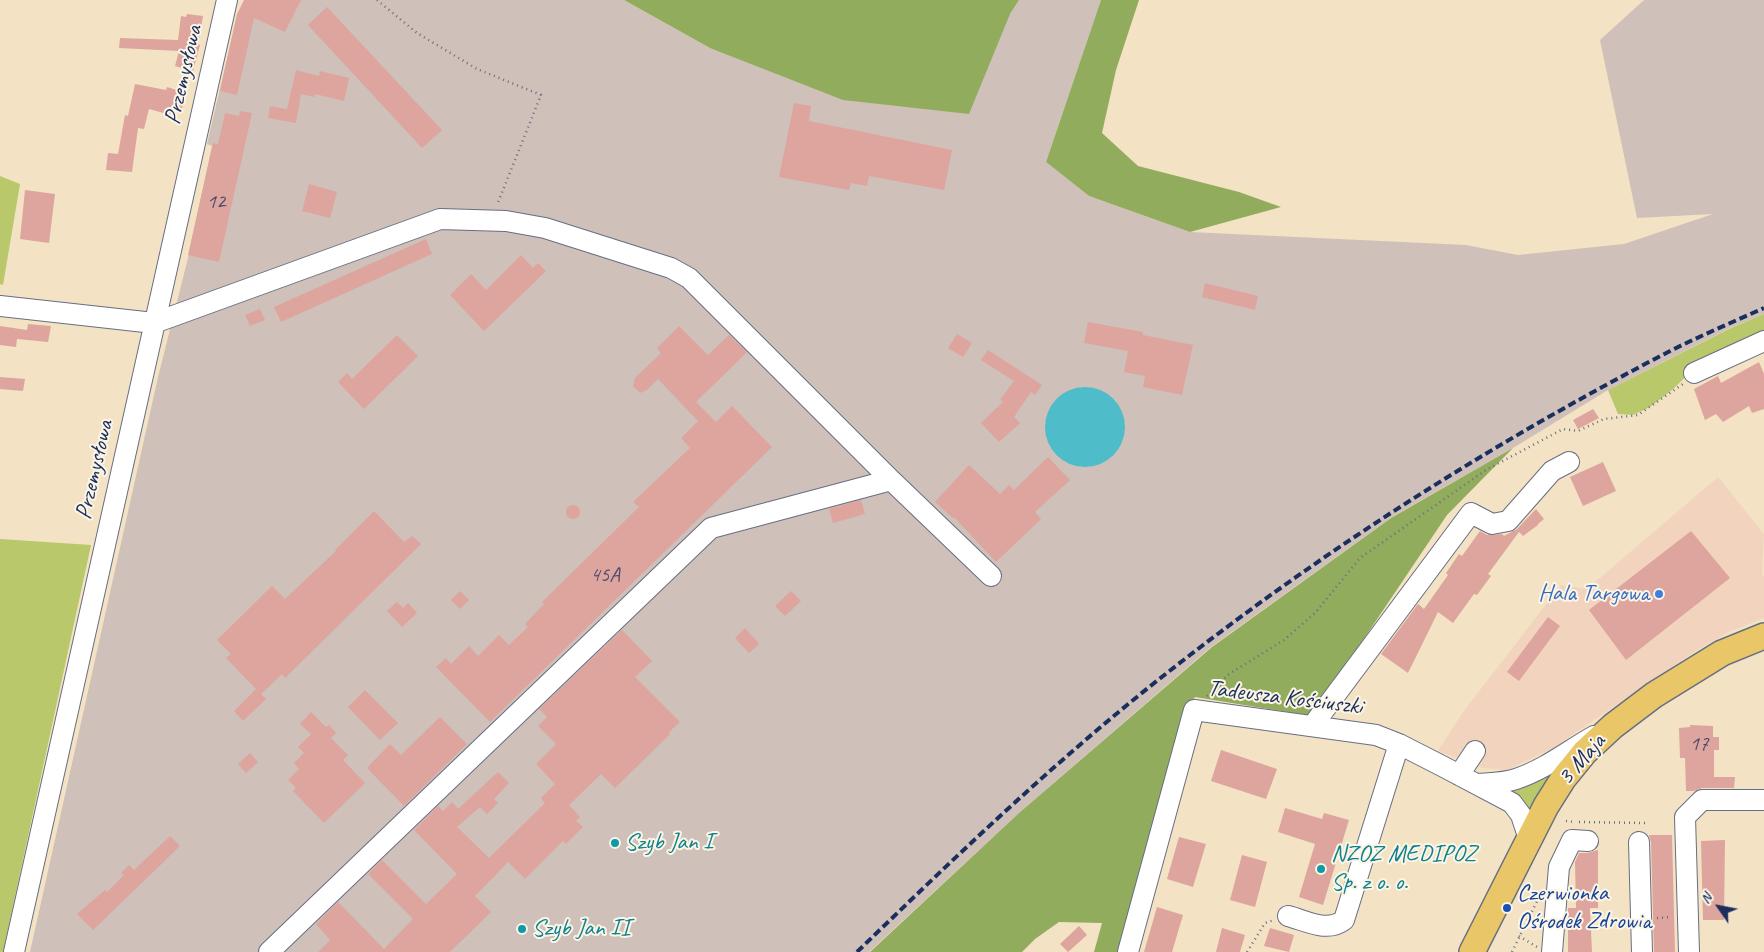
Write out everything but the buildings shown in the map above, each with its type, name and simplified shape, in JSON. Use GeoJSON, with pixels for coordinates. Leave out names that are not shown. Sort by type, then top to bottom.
{"type":"FeatureCollection","features":[{"type":"Feature","properties":{"kind":"main road","name":"3 Maja"},"geometry":{"type":"LineString","coordinates":[[1472,952],[1529,839],[1563,779],[1585,752],[1613,726],[1654,695],[1722,653],[1764,636]]}},
{"type":"Feature","properties":{"kind":"street","name":"Przemysłowa"},"geometry":{"type":"LineString","coordinates":[[14,952],[227,0]]}},
{"type":"Feature","properties":{"kind":"street"},"geometry":{"type":"LineString","coordinates":[[0,306],[154,323],[440,219],[506,221],[545,228],[672,268],[689,278],[891,480],[991,576]]}},
{"type":"Feature","properties":{"kind":"street"},"geometry":{"type":"LineString","coordinates":[[1694,373],[1764,341]]}},
{"type":"Feature","properties":{"kind":"street"},"geometry":{"type":"LineString","coordinates":[[1313,725],[1471,513],[1492,524],[1508,521],[1552,471],[1570,462]]}},
{"type":"Feature","properties":{"kind":"street"},"geometry":{"type":"LineString","coordinates":[[268,952],[711,528],[891,480]]}},
{"type":"Feature","properties":{"kind":"street","name":"Tadeusza Kościuszki"},"geometry":{"type":"LineString","coordinates":[[1128,952],[1194,710],[1376,735],[1399,744],[1478,784],[1515,806],[1521,815],[1529,839]]}},
{"type":"Feature","properties":{"kind":"street"},"geometry":{"type":"LineString","coordinates":[[1478,784],[1507,781],[1524,776],[1545,766],[1613,726]]}},
{"type":"Feature","properties":{"kind":"street"},"geometry":{"type":"LineString","coordinates":[[1288,916],[1328,928],[1337,926],[1344,920],[1399,744]]}},
{"type":"Feature","properties":{"kind":"street"},"geometry":{"type":"LineString","coordinates":[[1460,775],[1475,751]]}},
{"type":"Feature","properties":{"kind":"street"},"geometry":{"type":"LineString","coordinates":[[1689,952],[1685,817],[1702,800],[1764,800]]}},
{"type":"Feature","properties":{"kind":"street"},"geometry":{"type":"LineString","coordinates":[[1546,951],[1559,867],[1572,840],[1588,841]]}},
{"type":"Feature","properties":{"kind":"street"},"geometry":{"type":"LineString","coordinates":[[1640,842],[1642,952]]}},
{"type":"Feature","properties":{"kind":"path"},"geometry":{"type":"LineString","coordinates":[[377,0],[417,33],[477,69],[541,95],[491,220]]}},
{"type":"Feature","properties":{"kind":"path"},"geometry":{"type":"LineString","coordinates":[[1194,710],[1230,674],[1284,640],[1315,613],[1360,558],[1486,470],[1563,429],[1578,432],[1604,419],[1638,415],[1682,385],[1694,373]]}},
{"type":"Feature","properties":{"kind":"path"},"geometry":{"type":"LineString","coordinates":[[1566,822],[1645,823]]}},
{"type":"Feature","properties":{"kind":"path"},"geometry":{"type":"LineString","coordinates":[[1512,952],[1540,895]]}},
{"type":"Feature","properties":{"kind":"path"},"geometry":{"type":"LineString","coordinates":[[1247,952],[1265,923],[1288,916]]}},
{"type":"Feature","properties":{"kind":"path"},"geometry":{"type":"LineString","coordinates":[[1648,918],[1677,917]]}},
{"type":"Feature","properties":{"kind":"path"},"geometry":{"type":"LineString","coordinates":[[1519,936],[1546,951]]}},
{"type":"Feature","properties":{"kind":"shaded area"},"geometry":{"type":"Polygon","coordinates":[[[245,0],[624,0],[710,48],[1010,14],[1019,0],[1101,0],[1046,162],[1089,196],[1190,232],[1466,245],[1518,255],[1624,244],[1713,214],[1637,218],[1600,40],[1644,0],[1764,0],[1764,314],[1730,328],[1608,390],[1513,448],[1392,517],[1211,647],[1019,813],[869,952],[30,952],[158,377],[188,258],[212,146],[207,144],[237,16],[245,0]]]}},
{"type":"Feature","properties":{"kind":"shaded area"},"geometry":{"type":"Polygon","coordinates":[[[1718,477],[1764,534],[1762,576],[1764,576],[1764,618],[1729,632],[1694,652],[1553,748],[1507,770],[1483,768],[1438,751],[1463,712],[1561,585],[1587,589],[1718,477]]]}},
{"type":"Feature","properties":{"kind":"green space"},"geometry":{"type":"Polygon","coordinates":[[[624,0],[1019,0],[1010,14],[969,114],[843,100],[710,48],[624,0]]]}},
{"type":"Feature","properties":{"kind":"green space"},"geometry":{"type":"Polygon","coordinates":[[[1101,0],[1139,0],[1116,70],[1102,133],[1138,166],[1239,192],[1281,207],[1190,232],[1089,196],[1046,162],[1101,0]]]}},
{"type":"Feature","properties":{"kind":"green space"},"geometry":{"type":"Polygon","coordinates":[[[0,176],[20,184],[3,285],[0,284],[0,176]]]}},
{"type":"Feature","properties":{"kind":"green space"},"geometry":{"type":"Polygon","coordinates":[[[1764,314],[1764,337],[1698,365],[1672,390],[1650,407],[1633,415],[1618,414],[1608,390],[1731,328],[1764,314]]]}},
{"type":"Feature","properties":{"kind":"green space"},"geometry":{"type":"Polygon","coordinates":[[[1513,448],[1447,515],[1312,716],[1195,697],[1184,713],[1122,952],[1094,952],[1102,923],[1059,922],[1035,939],[1022,952],[870,952],[1019,813],[1212,647],[1391,518],[1513,448]]]}},
{"type":"Feature","properties":{"kind":"green space"},"geometry":{"type":"Polygon","coordinates":[[[0,539],[91,545],[3,952],[0,952],[0,539]]]}},
{"type":"Feature","properties":{"kind":"green space"},"geometry":{"type":"Polygon","coordinates":[[[1555,768],[1532,816],[1510,790],[1555,768]]]}},
{"type":"Feature","properties":{"kind":"water"},"geometry":{"type":"Polygon","coordinates":[[[1085,387],[1100,390],[1113,399],[1122,412],[1125,427],[1122,442],[1113,455],[1100,464],[1085,467],[1070,464],[1057,455],[1048,442],[1045,427],[1048,412],[1057,399],[1070,390],[1085,387]]]}},
{"type":"Feature","properties":{"kind":"railway"},"geometry":{"type":"LineString","coordinates":[[857,952],[965,849],[1076,748],[1153,684],[1276,591],[1404,505],[1536,424],[1672,350],[1764,308]]}},
{"type":"Feature","properties":{"kind":"place","name":"Hala Targowa"},"geometry":{"type":"Point","coordinates":[1659,594]}},
{"type":"Feature","properties":{"kind":"place","name":"Szyb Jan I"},"geometry":{"type":"Point","coordinates":[615,843]}},
{"type":"Feature","properties":{"kind":"place","name":"NZOZ MEDIPOZ Sp. z o. o."},"geometry":{"type":"Point","coordinates":[1321,869]}},
{"type":"Feature","properties":{"kind":"place","name":"Czerwionka Ośrodek Zdrowia"},"geometry":{"type":"Point","coordinates":[1507,908]}},
{"type":"Feature","properties":{"kind":"place","name":"Szyb Jan II"},"geometry":{"type":"Point","coordinates":[522,929]}}]}
